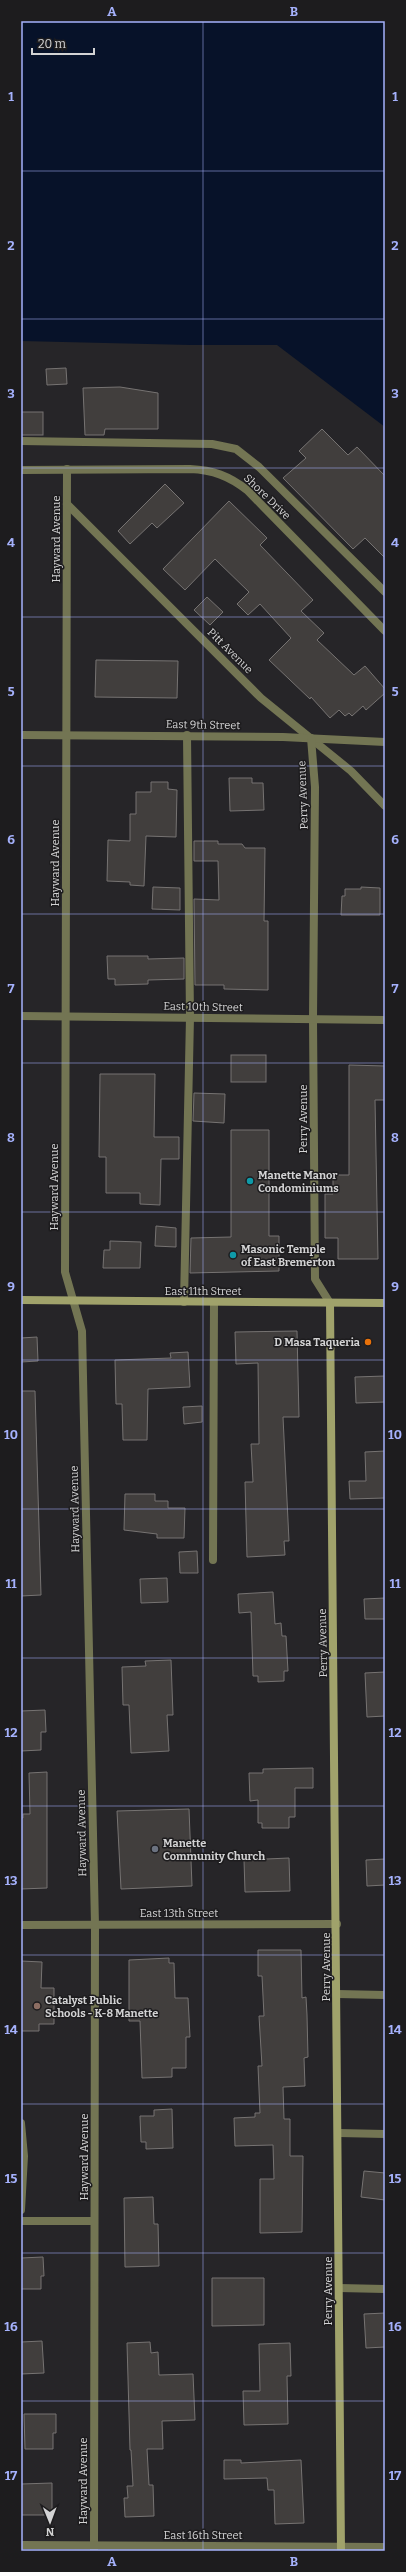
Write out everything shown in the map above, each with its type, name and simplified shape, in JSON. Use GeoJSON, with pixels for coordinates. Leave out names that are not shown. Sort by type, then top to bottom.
{"type":"FeatureCollection","features":[{"type":"Feature","properties":{"kind":"main road","name":"East 11th Street"},"geometry":{"type":"LineString","coordinates":[[21,1300],[330,1304],[385,1303]]}},
{"type":"Feature","properties":{"kind":"main road","name":"Perry Avenue"},"geometry":{"type":"LineString","coordinates":[[330,1304],[339,2133],[341,2549]]}},
{"type":"Feature","properties":{"kind":"street","name":"Shore Drive"},"geometry":{"type":"LineString","coordinates":[[21,441],[212,444],[236,449],[281,488],[385,592]]}},
{"type":"Feature","properties":{"kind":"street","name":"Hayward Avenue"},"geometry":{"type":"LineString","coordinates":[[67,469],[65,1272],[75,1301],[82,1331],[95,1924],[94,2548]]}},
{"type":"Feature","properties":{"kind":"street","name":"Shore Drive"},"geometry":{"type":"LineString","coordinates":[[21,470],[206,470],[223,474],[247,490],[385,631]]}},
{"type":"Feature","properties":{"kind":"street","name":"Pitt Avenue"},"geometry":{"type":"LineString","coordinates":[[67,504],[261,698],[351,771],[385,806]]}},
{"type":"Feature","properties":{"kind":"street","name":"East 9th Street"},"geometry":{"type":"LineString","coordinates":[[21,735],[187,735],[311,738],[385,742]]}},
{"type":"Feature","properties":{"kind":"street"},"geometry":{"type":"LineString","coordinates":[[184,1302],[190,1017],[187,735]]}},
{"type":"Feature","properties":{"kind":"street","name":"Perry Avenue"},"geometry":{"type":"LineString","coordinates":[[311,738],[315,787],[313,1019],[315,1279],[330,1304]]}},
{"type":"Feature","properties":{"kind":"street","name":"East 10th Street"},"geometry":{"type":"LineString","coordinates":[[21,1016],[385,1020]]}},
{"type":"Feature","properties":{"kind":"street"},"geometry":{"type":"LineString","coordinates":[[213,1560],[214,1302]]}},
{"type":"Feature","properties":{"kind":"street","name":"East 13th Street"},"geometry":{"type":"LineString","coordinates":[[21,1924],[337,1924]]}},
{"type":"Feature","properties":{"kind":"street"},"geometry":{"type":"LineString","coordinates":[[337,1994],[385,1995]]}},
{"type":"Feature","properties":{"kind":"street"},"geometry":{"type":"LineString","coordinates":[[21,2122],[24,2156],[21,2210]]}},
{"type":"Feature","properties":{"kind":"street"},"geometry":{"type":"LineString","coordinates":[[339,2133],[385,2134]]}},
{"type":"Feature","properties":{"kind":"street"},"geometry":{"type":"LineString","coordinates":[[21,2221],[94,2221]]}},
{"type":"Feature","properties":{"kind":"street"},"geometry":{"type":"LineString","coordinates":[[339,2288],[385,2289]]}},
{"type":"Feature","properties":{"kind":"street","name":"East 16th Street"},"geometry":{"type":"LineString","coordinates":[[21,2545],[94,2548],[341,2549],[385,2547]]}},
{"type":"Feature","properties":{"kind":"water"},"geometry":{"type":"Polygon","coordinates":[[[21,21],[385,21],[385,427],[277,345],[190,345],[21,341],[21,21]]]}},
{"type":"Feature","properties":{"kind":"building"},"geometry":{"type":"Polygon","coordinates":[[[66,368],[67,384],[47,385],[46,369],[66,368]]]}},
{"type":"Feature","properties":{"kind":"building"},"geometry":{"type":"Polygon","coordinates":[[[120,387],[158,393],[158,429],[105,429],[104,435],[85,435],[83,388],[120,387]]]}},
{"type":"Feature","properties":{"kind":"building"},"geometry":{"type":"Polygon","coordinates":[[[21,412],[43,412],[43,435],[21,435],[21,412]]]}},
{"type":"Feature","properties":{"kind":"building"},"geometry":{"type":"Polygon","coordinates":[[[322,429],[348,455],[357,447],[385,476],[385,558],[365,538],[353,549],[283,478],[306,458],[299,451],[322,429]]]}},
{"type":"Feature","properties":{"kind":"building"},"geometry":{"type":"Polygon","coordinates":[[[165,484],[184,503],[157,528],[152,523],[130,544],[118,531],[165,484]]]}},
{"type":"Feature","properties":{"kind":"building"},"geometry":{"type":"Polygon","coordinates":[[[229,501],[267,538],[260,545],[313,600],[301,611],[324,633],[317,640],[354,675],[365,666],[385,689],[385,693],[366,710],[363,706],[352,716],[349,713],[345,716],[339,710],[330,718],[311,697],[310,699],[269,660],[291,638],[260,604],[248,615],[237,604],[249,592],[215,559],[185,590],[163,569],[229,501]]]}},
{"type":"Feature","properties":{"kind":"building"},"geometry":{"type":"Polygon","coordinates":[[[207,597],[223,612],[210,625],[194,610],[207,597]]]}},
{"type":"Feature","properties":{"kind":"building"},"geometry":{"type":"Polygon","coordinates":[[[96,660],[178,661],[177,698],[95,697],[96,660]]]}},
{"type":"Feature","properties":{"kind":"building"},"geometry":{"type":"Polygon","coordinates":[[[229,778],[252,778],[252,783],[263,783],[264,810],[230,811],[229,778]]]}},
{"type":"Feature","properties":{"kind":"building"},"geometry":{"type":"Polygon","coordinates":[[[151,782],[168,782],[168,789],[177,790],[176,837],[146,836],[144,886],[130,885],[130,882],[107,881],[108,840],[130,841],[130,814],[136,814],[136,792],[151,792],[151,782]]]}},
{"type":"Feature","properties":{"kind":"building"},"geometry":{"type":"Polygon","coordinates":[[[194,841],[218,841],[218,844],[242,844],[245,848],[265,848],[264,921],[268,921],[268,990],[224,989],[224,985],[195,985],[194,899],[219,900],[218,861],[194,861],[194,841]]]}},
{"type":"Feature","properties":{"kind":"building"},"geometry":{"type":"Polygon","coordinates":[[[153,887],[180,888],[180,910],[152,909],[153,887]]]}},
{"type":"Feature","properties":{"kind":"building"},"geometry":{"type":"Polygon","coordinates":[[[361,887],[380,888],[380,915],[341,915],[342,896],[345,896],[345,889],[361,889],[361,887]]]}},
{"type":"Feature","properties":{"kind":"building"},"geometry":{"type":"Polygon","coordinates":[[[107,956],[148,956],[148,959],[184,958],[184,979],[148,980],[148,984],[115,985],[115,979],[108,979],[107,956]]]}},
{"type":"Feature","properties":{"kind":"building"},"geometry":{"type":"Polygon","coordinates":[[[231,1055],[266,1055],[266,1082],[231,1082],[231,1055]]]}},
{"type":"Feature","properties":{"kind":"building"},"geometry":{"type":"Polygon","coordinates":[[[349,1065],[385,1066],[385,1100],[375,1100],[378,1259],[338,1259],[338,1238],[325,1238],[325,1194],[333,1194],[333,1175],[349,1175],[349,1065]]]}},
{"type":"Feature","properties":{"kind":"building"},"geometry":{"type":"Polygon","coordinates":[[[100,1074],[155,1074],[154,1137],[179,1137],[179,1159],[161,1159],[160,1205],[140,1204],[140,1193],[106,1193],[106,1157],[99,1157],[100,1074]]]}},
{"type":"Feature","properties":{"kind":"building"},"geometry":{"type":"Polygon","coordinates":[[[194,1093],[225,1094],[224,1123],[193,1121],[194,1093]]]}},
{"type":"Feature","properties":{"kind":"building"},"geometry":{"type":"Polygon","coordinates":[[[231,1130],[269,1130],[269,1236],[279,1236],[279,1271],[190,1273],[191,1238],[231,1237],[231,1130]]]}},
{"type":"Feature","properties":{"kind":"building"},"geometry":{"type":"Polygon","coordinates":[[[156,1226],[176,1228],[176,1247],[155,1246],[156,1226]]]}},
{"type":"Feature","properties":{"kind":"building"},"geometry":{"type":"Polygon","coordinates":[[[110,1241],[141,1242],[140,1268],[103,1268],[104,1250],[110,1250],[110,1241]]]}},
{"type":"Feature","properties":{"kind":"building"},"geometry":{"type":"Polygon","coordinates":[[[297,1331],[299,1417],[283,1417],[289,1541],[284,1541],[285,1555],[247,1557],[245,1482],[253,1482],[251,1444],[259,1444],[258,1363],[236,1364],[235,1332],[297,1331]]]}},
{"type":"Feature","properties":{"kind":"building"},"geometry":{"type":"Polygon","coordinates":[[[37,1337],[38,1361],[21,1362],[21,1338],[37,1337]]]}},
{"type":"Feature","properties":{"kind":"building"},"geometry":{"type":"Polygon","coordinates":[[[188,1352],[190,1387],[148,1389],[147,1440],[123,1440],[122,1404],[116,1404],[115,1360],[171,1358],[170,1353],[188,1352]]]}},
{"type":"Feature","properties":{"kind":"building"},"geometry":{"type":"Polygon","coordinates":[[[385,1376],[385,1402],[356,1403],[355,1377],[385,1376]]]}},
{"type":"Feature","properties":{"kind":"building"},"geometry":{"type":"Polygon","coordinates":[[[21,1391],[35,1391],[41,1595],[21,1596],[21,1391]]]}},
{"type":"Feature","properties":{"kind":"building"},"geometry":{"type":"Polygon","coordinates":[[[202,1406],[202,1422],[184,1424],[183,1407],[202,1406]]]}},
{"type":"Feature","properties":{"kind":"building"},"geometry":{"type":"Polygon","coordinates":[[[385,1451],[385,1498],[350,1499],[349,1481],[366,1481],[365,1452],[385,1451]]]}},
{"type":"Feature","properties":{"kind":"building"},"geometry":{"type":"Polygon","coordinates":[[[125,1494],[155,1494],[155,1501],[168,1501],[168,1508],[185,1508],[184,1538],[157,1538],[157,1534],[124,1530],[125,1494]]]}},
{"type":"Feature","properties":{"kind":"building"},"geometry":{"type":"Polygon","coordinates":[[[197,1551],[198,1573],[180,1573],[179,1552],[197,1551]]]}},
{"type":"Feature","properties":{"kind":"building"},"geometry":{"type":"Polygon","coordinates":[[[167,1578],[168,1602],[141,1603],[140,1579],[167,1578]]]}},
{"type":"Feature","properties":{"kind":"building"},"geometry":{"type":"Polygon","coordinates":[[[273,1592],[275,1624],[281,1623],[282,1636],[286,1636],[288,1671],[284,1671],[284,1681],[258,1682],[258,1676],[253,1676],[251,1612],[239,1613],[238,1594],[273,1592]]]}},
{"type":"Feature","properties":{"kind":"building"},"geometry":{"type":"Polygon","coordinates":[[[385,1598],[385,1619],[365,1619],[364,1599],[385,1598]]]}},
{"type":"Feature","properties":{"kind":"building"},"geometry":{"type":"Polygon","coordinates":[[[171,1660],[173,1715],[167,1715],[169,1751],[131,1753],[129,1705],[123,1705],[122,1667],[146,1666],[145,1661],[171,1660]]]}},
{"type":"Feature","properties":{"kind":"building"},"geometry":{"type":"Polygon","coordinates":[[[385,1672],[385,1716],[367,1717],[365,1673],[385,1672]]]}},
{"type":"Feature","properties":{"kind":"building"},"geometry":{"type":"Polygon","coordinates":[[[45,1710],[46,1732],[41,1732],[41,1750],[21,1751],[21,1711],[45,1710]]]}},
{"type":"Feature","properties":{"kind":"building"},"geometry":{"type":"Polygon","coordinates":[[[313,1768],[313,1788],[295,1788],[295,1817],[289,1817],[289,1828],[262,1828],[262,1823],[258,1823],[258,1800],[250,1801],[249,1773],[263,1773],[263,1769],[313,1768]]]}},
{"type":"Feature","properties":{"kind":"building"},"geometry":{"type":"Polygon","coordinates":[[[47,1772],[47,1888],[21,1889],[21,1818],[23,1818],[23,1814],[30,1814],[29,1773],[47,1772]]]}},
{"type":"Feature","properties":{"kind":"building","name":"Manette Community Church"},"geometry":{"type":"Polygon","coordinates":[[[189,1809],[192,1886],[121,1889],[117,1811],[189,1809]]]}},
{"type":"Feature","properties":{"kind":"building"},"geometry":{"type":"Polygon","coordinates":[[[289,1858],[290,1891],[245,1892],[244,1860],[289,1858]]]}},
{"type":"Feature","properties":{"kind":"building"},"geometry":{"type":"Polygon","coordinates":[[[385,1859],[385,1885],[367,1886],[366,1860],[385,1859]]]}},
{"type":"Feature","properties":{"kind":"building"},"geometry":{"type":"Polygon","coordinates":[[[258,1950],[301,1950],[302,1998],[306,1997],[307,2015],[308,2057],[304,2058],[305,2086],[283,2087],[284,2119],[290,2119],[290,2156],[303,2156],[302,2232],[260,2233],[260,2179],[274,2179],[273,2145],[235,2146],[234,2118],[255,2117],[255,2113],[260,2113],[258,2066],[262,2066],[259,2016],[264,2016],[262,1976],[258,1976],[258,1950]]]}},
{"type":"Feature","properties":{"kind":"building"},"geometry":{"type":"Polygon","coordinates":[[[169,1958],[169,1963],[174,1963],[175,1998],[188,1998],[190,2037],[186,2037],[186,2068],[172,2068],[172,2077],[142,2078],[140,2021],[129,2021],[129,1960],[169,1958]]]}},
{"type":"Feature","properties":{"kind":"building","name":"Catalyst Public Schools - K-8 Manette"},"geometry":{"type":"Polygon","coordinates":[[[21,1961],[42,1962],[41,1988],[54,1988],[54,2024],[39,2024],[39,2031],[21,2031],[21,1961]]]}},
{"type":"Feature","properties":{"kind":"building"},"geometry":{"type":"Polygon","coordinates":[[[172,2109],[173,2148],[146,2149],[146,2142],[141,2142],[140,2116],[154,2116],[154,2110],[172,2109]]]}},
{"type":"Feature","properties":{"kind":"building"},"geometry":{"type":"Polygon","coordinates":[[[364,2171],[385,2173],[385,2200],[361,2197],[364,2171]]]}},
{"type":"Feature","properties":{"kind":"building"},"geometry":{"type":"Polygon","coordinates":[[[153,2197],[154,2224],[158,2224],[159,2266],[125,2267],[124,2198],[153,2197]]]}},
{"type":"Feature","properties":{"kind":"building"},"geometry":{"type":"Polygon","coordinates":[[[43,2257],[44,2276],[41,2276],[41,2289],[21,2289],[21,2258],[43,2257]]]}},
{"type":"Feature","properties":{"kind":"building"},"geometry":{"type":"Polygon","coordinates":[[[212,2278],[264,2278],[264,2325],[212,2326],[212,2278]]]}},
{"type":"Feature","properties":{"kind":"building"},"geometry":{"type":"Polygon","coordinates":[[[385,2313],[385,2347],[366,2348],[364,2314],[385,2313]]]}},
{"type":"Feature","properties":{"kind":"building"},"geometry":{"type":"Polygon","coordinates":[[[42,2341],[44,2373],[21,2374],[21,2342],[42,2341]]]}},
{"type":"Feature","properties":{"kind":"building"},"geometry":{"type":"Polygon","coordinates":[[[150,2342],[151,2353],[158,2352],[159,2375],[193,2374],[195,2420],[162,2421],[163,2449],[147,2449],[149,2485],[153,2485],[154,2516],[125,2517],[124,2498],[128,2498],[127,2486],[133,2486],[130,2450],[127,2343],[150,2342]]]}},
{"type":"Feature","properties":{"kind":"building"},"geometry":{"type":"Polygon","coordinates":[[[290,2343],[291,2376],[287,2376],[288,2424],[244,2425],[243,2391],[260,2391],[259,2344],[290,2343]]]}},
{"type":"Feature","properties":{"kind":"building"},"geometry":{"type":"Polygon","coordinates":[[[24,2414],[56,2414],[56,2433],[53,2433],[53,2449],[25,2449],[24,2414]]]}},
{"type":"Feature","properties":{"kind":"building"},"geometry":{"type":"Polygon","coordinates":[[[224,2460],[241,2460],[241,2463],[301,2460],[304,2523],[275,2524],[274,2490],[268,2490],[267,2478],[224,2479],[224,2460]]]}},
{"type":"Feature","properties":{"kind":"building"},"geometry":{"type":"Polygon","coordinates":[[[52,2483],[52,2515],[21,2515],[21,2484],[52,2483]]]}},
{"type":"Feature","properties":{"kind":"place","name":"Manette Manor Condominiums"},"geometry":{"type":"Point","coordinates":[250,1181]}},
{"type":"Feature","properties":{"kind":"place","name":"Masonic Temple of East Bremerton"},"geometry":{"type":"Point","coordinates":[233,1255]}},
{"type":"Feature","properties":{"kind":"place","name":"D Masa Taqueria"},"geometry":{"type":"Point","coordinates":[368,1342]}},
{"type":"Feature","properties":{"kind":"place","name":"Manette Community Church"},"geometry":{"type":"Point","coordinates":[155,1849]}},
{"type":"Feature","properties":{"kind":"place","name":"Catalyst Public Schools - K-8 Manette"},"geometry":{"type":"Point","coordinates":[37,2006]}}]}
